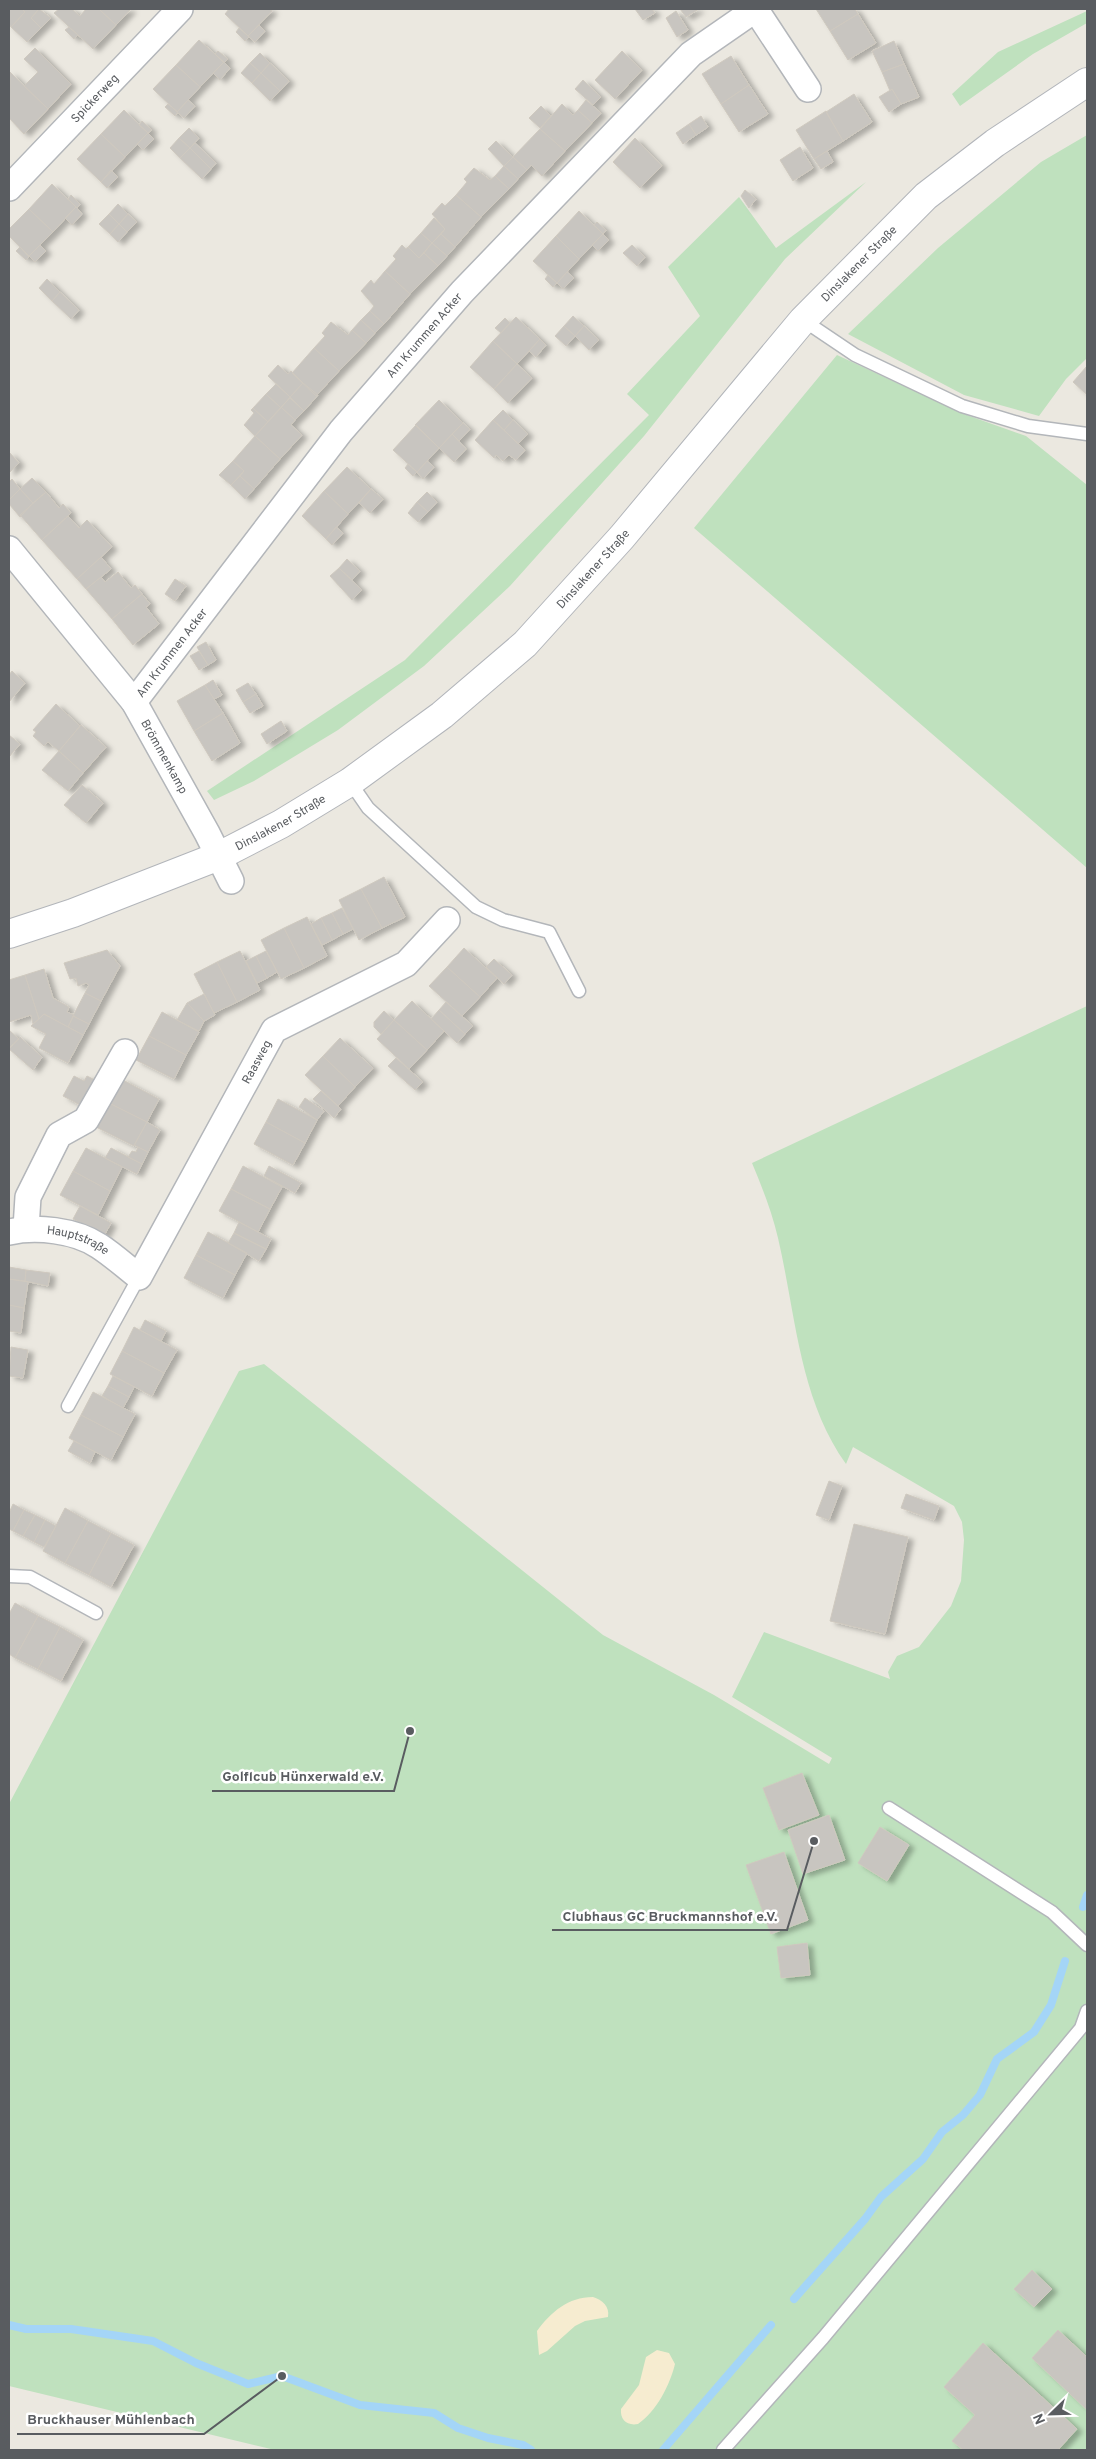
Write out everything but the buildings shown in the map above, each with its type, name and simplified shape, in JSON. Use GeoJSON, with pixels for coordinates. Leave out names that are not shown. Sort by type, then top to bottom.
{"type":"FeatureCollection","features":[{"type":"Feature","properties":{"kind":"main road","name":"Dinslakener Straße"},"geometry":{"type":"LineString","coordinates":[[9,934],[73,913],[219,856],[280,824],[350,782],[442,715],[525,644],[622,537],[803,320],[926,196],[995,143],[1087,82]]}},
{"type":"Feature","properties":{"kind":"street","name":"Spickerweg"},"geometry":{"type":"LineString","coordinates":[[9,188],[180,9]]}},
{"type":"Feature","properties":{"kind":"street","name":"Am Krummen Acker"},"geometry":{"type":"LineString","coordinates":[[134,702],[341,431],[462,292],[691,54],[756,9],[808,89]]}},
{"type":"Feature","properties":{"kind":"street","name":"Brömmenkamp"},"geometry":{"type":"LineString","coordinates":[[9,549],[134,702],[231,881]]}},
{"type":"Feature","properties":{"kind":"street","name":"Raasweg"},"geometry":{"type":"LineString","coordinates":[[139,1277],[274,1030],[406,964],[447,920]]}},
{"type":"Feature","properties":{"kind":"street"},"geometry":{"type":"LineString","coordinates":[[18,1230],[28,1197],[60,1135],[86,1120],[125,1052]]}},
{"type":"Feature","properties":{"kind":"street","name":"Hauptstraße"},"geometry":{"type":"LineString","coordinates":[[18,1230],[79,1237],[98,1245],[139,1277]]}},
{"type":"Feature","properties":{"kind":"lane"},"geometry":{"type":"LineString","coordinates":[[803,320],[855,356],[962,406],[1028,426],[1087,434]]}},
{"type":"Feature","properties":{"kind":"lane"},"geometry":{"type":"LineString","coordinates":[[350,782],[368,808],[476,907],[503,920],[549,932],[579,991]]}},
{"type":"Feature","properties":{"kind":"lane"},"geometry":{"type":"LineString","coordinates":[[68,1406],[139,1277]]}},
{"type":"Feature","properties":{"kind":"lane"},"geometry":{"type":"LineString","coordinates":[[9,1576],[30,1576],[96,1613]]}},
{"type":"Feature","properties":{"kind":"lane"},"geometry":{"type":"LineString","coordinates":[[889,1808],[1052,1912],[1087,1945]]}},
{"type":"Feature","properties":{"kind":"lane"},"geometry":{"type":"LineString","coordinates":[[723,2450],[823,2338],[1081,2028],[1087,2011]]}},
{"type":"Feature","properties":{"kind":"green space"},"geometry":{"type":"Polygon","coordinates":[[[1087,11],[1087,23],[1033,54],[960,106],[952,94],[998,52],[1087,11]]]}},
{"type":"Feature","properties":{"kind":"green space"},"geometry":{"type":"Polygon","coordinates":[[[1087,135],[1087,358],[1066,379],[1039,416],[964,395],[848,334],[938,248],[1041,162],[1087,135]]]}},
{"type":"Feature","properties":{"kind":"green space"},"geometry":{"type":"Polygon","coordinates":[[[866,182],[785,259],[644,436],[510,586],[424,666],[338,730],[254,781],[214,800],[207,791],[405,660],[649,415],[627,394],[700,316],[668,267],[739,197],[776,248],[866,182]]]}},
{"type":"Feature","properties":{"kind":"green space"},"geometry":{"type":"Polygon","coordinates":[[[837,355],[964,414],[1026,436],[1087,485],[1087,868],[694,528],[837,355]]]}},
{"type":"Feature","properties":{"kind":"green space"},"geometry":{"type":"Polygon","coordinates":[[[1087,1006],[1087,2450],[275,2450],[9,2386],[9,1804],[239,1371],[264,1364],[603,1635],[714,1695],[829,1764],[832,1758],[732,1697],[764,1632],[890,1679],[888,1672],[897,1656],[919,1647],[951,1606],[961,1581],[964,1540],[962,1522],[954,1506],[853,1447],[846,1464],[830,1438],[818,1412],[809,1384],[801,1355],[776,1228],[752,1163],[1087,1006]]]}},
{"type":"Feature","properties":{"kind":"sand"},"geometry":{"type":"Polygon","coordinates":[[[593,2297],[605,2304],[608,2310],[608,2317],[585,2321],[575,2326],[547,2351],[539,2355],[537,2331],[548,2318],[568,2303],[593,2297]]]}},
{"type":"Feature","properties":{"kind":"sand"},"geometry":{"type":"Polygon","coordinates":[[[657,2350],[669,2353],[675,2364],[670,2381],[651,2413],[645,2419],[638,2424],[628,2423],[623,2419],[621,2409],[639,2385],[646,2357],[657,2350]]]}},
{"type":"Feature","properties":{"kind":"waterway"},"geometry":{"type":"LineString","coordinates":[[1083,1907],[1087,1895]]}},
{"type":"Feature","properties":{"kind":"waterway"},"geometry":{"type":"LineString","coordinates":[[794,2299],[865,2219],[881,2197],[923,2159],[942,2132],[963,2115],[980,2095],[997,2059],[1034,2032],[1051,2005],[1065,1961]]}},
{"type":"Feature","properties":{"kind":"waterway"},"geometry":{"type":"LineString","coordinates":[[9,2325],[26,2329],[71,2329],[153,2341],[196,2363],[248,2384],[282,2376],[360,2405],[434,2413],[458,2428],[488,2438],[523,2445],[531,2450]]}},
{"type":"Feature","properties":{"kind":"waterway"},"geometry":{"type":"LineString","coordinates":[[663,2450],[771,2325]]}},
{"type":"Feature","properties":{"kind":"place","name":"Golflcub Hünxerwald e.V."},"geometry":{"type":"Point","coordinates":[410,1731]}},
{"type":"Feature","properties":{"kind":"place","name":"Clubhaus GC Bruckmannshof e.V."},"geometry":{"type":"Point","coordinates":[814,1841]}},
{"type":"Feature","properties":{"kind":"place","name":"Bruckhauser Mühlenbach"},"geometry":{"type":"Point","coordinates":[282,2376]}}]}
